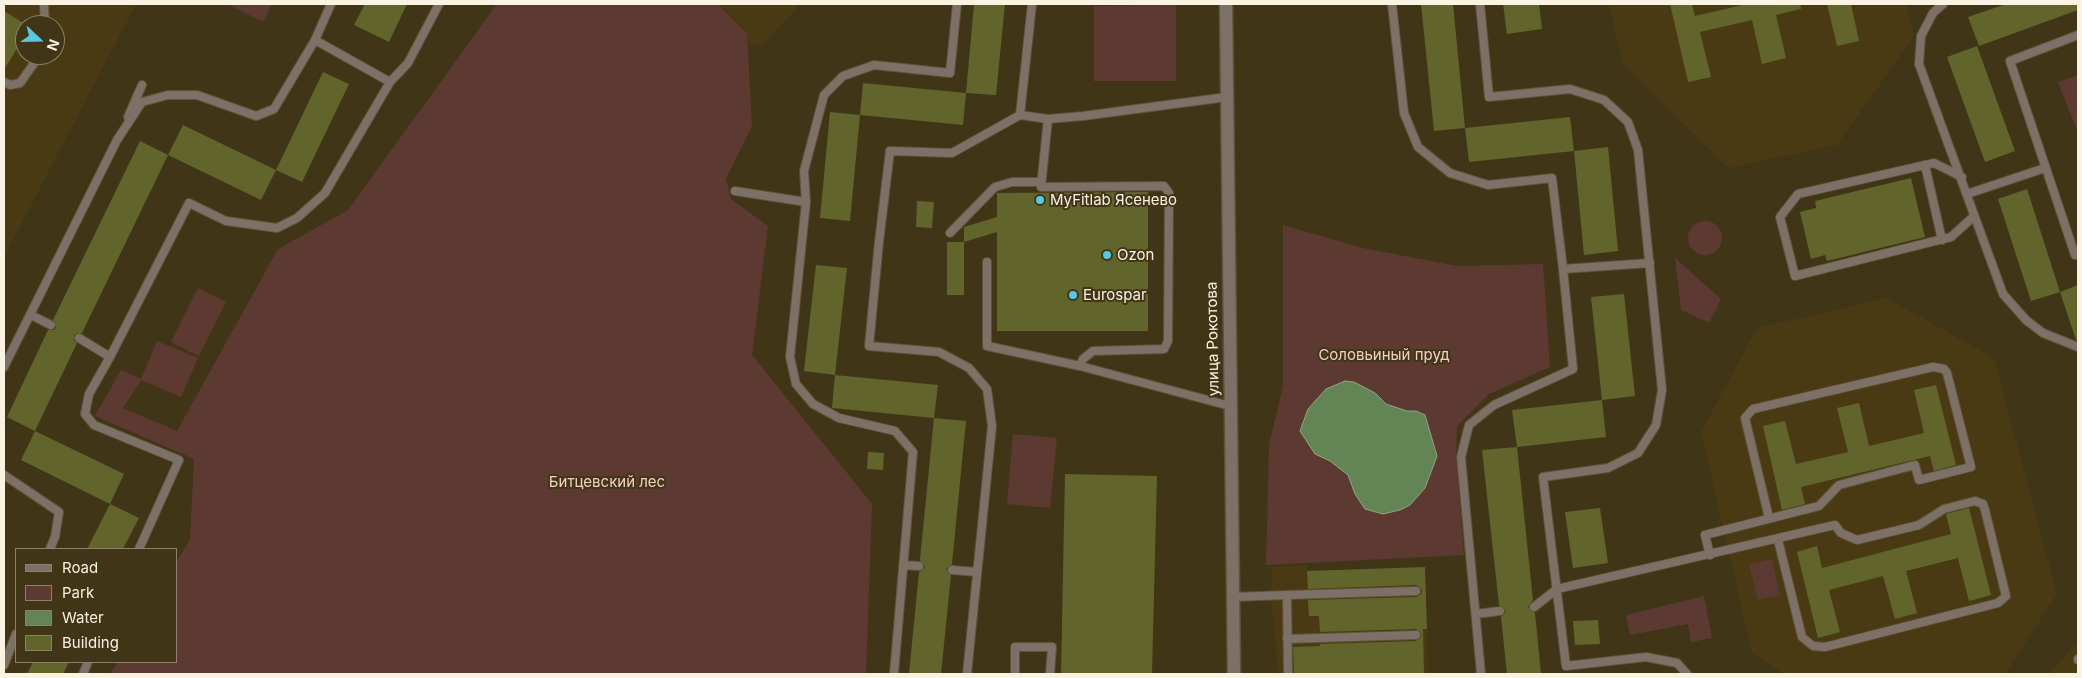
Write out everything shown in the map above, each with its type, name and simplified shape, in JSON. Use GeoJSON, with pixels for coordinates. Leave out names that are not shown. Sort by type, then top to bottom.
{"type":"FeatureCollection","features":[{"type":"Feature","properties":{"kind":"street","name":"улица Рокотова"},"geometry":{"type":"LineString","coordinates":[[1226,4],[1234,674]]}},
{"type":"Feature","properties":{"kind":"lane"},"geometry":{"type":"LineString","coordinates":[[117,140],[142,102],[168,95],[197,95],[256,116],[274,109],[315,40],[331,4]]}},
{"type":"Feature","properties":{"kind":"lane"},"geometry":{"type":"LineString","coordinates":[[140,548],[179,460],[94,425],[85,414],[89,394],[189,203],[226,221],[277,228],[297,218],[325,193],[390,82],[408,63],[439,4]]}},
{"type":"Feature","properties":{"kind":"lane"},"geometry":{"type":"LineString","coordinates":[[894,674],[913,452],[895,431],[839,418],[813,404],[796,384],[790,356],[806,202],[804,171],[824,95],[843,76],[874,65],[950,73],[957,4]]}},
{"type":"Feature","properties":{"kind":"lane"},"geometry":{"type":"LineString","coordinates":[[1020,115],[1032,4]]}},
{"type":"Feature","properties":{"kind":"lane"},"geometry":{"type":"LineString","coordinates":[[1392,4],[1404,113],[1418,147],[1450,173],[1488,185],[1552,178],[1573,369],[1494,405],[1469,425],[1461,457],[1482,674]]}},
{"type":"Feature","properties":{"kind":"lane"},"geometry":{"type":"LineString","coordinates":[[1480,4],[1489,97],[1570,89],[1604,100],[1628,122],[1638,150],[1662,390],[1656,425],[1638,453],[1608,468],[1544,477],[1566,666],[1646,656],[1677,663],[1687,674]]}},
{"type":"Feature","properties":{"kind":"lane"},"geometry":{"type":"LineString","coordinates":[[1944,4],[1934,13],[1921,36],[1919,64],[1962,177],[1974,217],[2002,294],[2026,320],[2043,333],[2078,347]]}},
{"type":"Feature","properties":{"kind":"lane"},"geometry":{"type":"LineString","coordinates":[[2078,35],[2010,61],[2075,255],[2078,253]]}},
{"type":"Feature","properties":{"kind":"lane"},"geometry":{"type":"LineString","coordinates":[[315,40],[390,82]]}},
{"type":"Feature","properties":{"kind":"lane"},"geometry":{"type":"LineString","coordinates":[[4,82],[10,85],[20,83],[33,65]]}},
{"type":"Feature","properties":{"kind":"lane"},"geometry":{"type":"LineString","coordinates":[[4,367],[117,140],[142,85]]}},
{"type":"Feature","properties":{"kind":"lane"},"geometry":{"type":"LineString","coordinates":[[967,674],[992,426],[987,388],[968,368],[939,352],[869,346],[878,242],[890,151],[952,153],[1020,115],[1048,119],[1227,97]]}},
{"type":"Feature","properties":{"kind":"lane"},"geometry":{"type":"LineString","coordinates":[[1048,119],[1041,186],[1164,186],[1169,193],[1168,341],[1164,349],[1093,351],[1083,359],[1080,366]]}},
{"type":"Feature","properties":{"kind":"lane"},"geometry":{"type":"LineString","coordinates":[[1962,177],[1934,163],[1798,194],[1780,218],[1795,276],[1942,240],[1950,237],[1974,217]]}},
{"type":"Feature","properties":{"kind":"lane"},"geometry":{"type":"LineString","coordinates":[[1925,164],[1942,240]]}},
{"type":"Feature","properties":{"kind":"lane"},"geometry":{"type":"LineString","coordinates":[[1967,194],[2045,168]]}},
{"type":"Feature","properties":{"kind":"lane"},"geometry":{"type":"LineString","coordinates":[[950,233],[995,187],[1012,182],[1040,182]]}},
{"type":"Feature","properties":{"kind":"lane"},"geometry":{"type":"LineString","coordinates":[[735,191],[806,202]]}},
{"type":"Feature","properties":{"kind":"lane"},"geometry":{"type":"LineString","coordinates":[[987,262],[987,346],[1080,366],[1230,406]]}},
{"type":"Feature","properties":{"kind":"lane"},"geometry":{"type":"LineString","coordinates":[[1563,269],[1650,263]]}},
{"type":"Feature","properties":{"kind":"lane"},"geometry":{"type":"LineString","coordinates":[[30,315],[51,324]]}},
{"type":"Feature","properties":{"kind":"lane"},"geometry":{"type":"LineString","coordinates":[[80,338],[110,357]]}},
{"type":"Feature","properties":{"kind":"lane"},"geometry":{"type":"LineString","coordinates":[[1710,555],[1705,535],[1819,506],[1839,485],[1916,465],[1919,480],[1971,467],[1947,373],[1944,369],[1934,367],[1753,409],[1745,418],[1769,518]]}},
{"type":"Feature","properties":{"kind":"lane"},"geometry":{"type":"LineString","coordinates":[[4,475],[59,512],[55,537],[50,548]]}},
{"type":"Feature","properties":{"kind":"lane"},"geometry":{"type":"LineString","coordinates":[[1534,607],[1557,590],[1778,540],[1835,525],[1841,533],[1857,540],[1919,524],[1944,509],[1979,502],[1985,510],[2006,596],[1998,603],[1825,648],[1814,646],[1802,637],[1778,540]]}},
{"type":"Feature","properties":{"kind":"lane"},"geometry":{"type":"LineString","coordinates":[[903,565],[919,566]]}},
{"type":"Feature","properties":{"kind":"lane"},"geometry":{"type":"LineString","coordinates":[[952,570],[977,572]]}},
{"type":"Feature","properties":{"kind":"lane"},"geometry":{"type":"LineString","coordinates":[[1233,597],[1416,591]]}},
{"type":"Feature","properties":{"kind":"lane"},"geometry":{"type":"LineString","coordinates":[[1287,595],[1288,674]]}},
{"type":"Feature","properties":{"kind":"lane"},"geometry":{"type":"LineString","coordinates":[[1476,614],[1500,611]]}},
{"type":"Feature","properties":{"kind":"lane"},"geometry":{"type":"LineString","coordinates":[[1287,639],[1416,635]]}},
{"type":"Feature","properties":{"kind":"lane"},"geometry":{"type":"LineString","coordinates":[[4,666],[15,637]]}},
{"type":"Feature","properties":{"kind":"lane"},"geometry":{"type":"LineString","coordinates":[[1014,674],[1015,647],[1052,647],[1050,674]]}},
{"type":"Feature","properties":{"kind":"shaded area"},"geometry":{"type":"Polygon","coordinates":[[[4,4],[136,4],[4,257],[4,4]]]}},
{"type":"Feature","properties":{"kind":"shaded area"},"geometry":{"type":"Polygon","coordinates":[[[627,4],[800,4],[762,46],[627,4]]]}},
{"type":"Feature","properties":{"kind":"shaded area"},"geometry":{"type":"Polygon","coordinates":[[[1609,4],[1907,4],[1914,36],[1837,145],[1728,168],[1623,64],[1609,4]]]}},
{"type":"Feature","properties":{"kind":"shaded area"},"geometry":{"type":"Polygon","coordinates":[[[1887,298],[1994,358],[2057,594],[2005,674],[1784,674],[1752,653],[1701,432],[1757,328],[1887,298]]]}},
{"type":"Feature","properties":{"kind":"shaded area"},"geometry":{"type":"Polygon","coordinates":[[[1307,565],[1307,571],[1425,567],[1428,674],[1278,674],[1272,606],[1272,567],[1307,565]]]}},
{"type":"Feature","properties":{"kind":"shaded area"},"geometry":{"type":"Polygon","coordinates":[[[2078,645],[2078,674],[2050,674],[2072,647],[2078,645]]]}},
{"type":"Feature","properties":{"kind":"green space"},"geometry":{"type":"Polygon","coordinates":[[[227,4],[272,4],[263,22],[227,4]]]}},
{"type":"Feature","properties":{"kind":"green space","name":"Битцевский лес"},"geometry":{"type":"Polygon","coordinates":[[[497,4],[717,4],[747,34],[752,126],[726,179],[731,199],[768,226],[752,355],[872,504],[866,674],[110,674],[117,663],[178,663],[178,559],[190,540],[194,459],[95,416],[121,370],[141,379],[157,341],[198,358],[181,397],[141,380],[123,408],[177,431],[278,249],[348,210],[497,4]]]}},
{"type":"Feature","properties":{"kind":"green space"},"geometry":{"type":"Polygon","coordinates":[[[1176,5],[1176,81],[1094,81],[1094,6],[1176,5]]]}},
{"type":"Feature","properties":{"kind":"green space"},"geometry":{"type":"Polygon","coordinates":[[[2078,75],[2078,127],[2076,128],[2058,82],[2078,75]]]}},
{"type":"Feature","properties":{"kind":"green space"},"geometry":{"type":"Polygon","coordinates":[[[1705,221],[1712,222],[1717,226],[1721,231],[1721,245],[1717,250],[1712,254],[1705,255],[1698,254],[1693,250],[1689,245],[1688,238],[1689,231],[1693,226],[1698,222],[1705,221]]]}},
{"type":"Feature","properties":{"kind":"green space","name":"Соловьиный пруд"},"geometry":{"type":"Polygon","coordinates":[[[1283,225],[1363,248],[1457,266],[1543,264],[1550,367],[1489,394],[1457,426],[1456,458],[1464,555],[1266,565],[1269,445],[1283,386],[1283,225]]]}},
{"type":"Feature","properties":{"kind":"green space"},"geometry":{"type":"Polygon","coordinates":[[[1675,258],[1721,299],[1709,323],[1681,310],[1675,258]]]}},
{"type":"Feature","properties":{"kind":"green space"},"geometry":{"type":"Polygon","coordinates":[[[198,288],[226,302],[199,356],[171,342],[198,288]]]}},
{"type":"Feature","properties":{"kind":"green space"},"geometry":{"type":"Polygon","coordinates":[[[1013,434],[1057,438],[1050,508],[1007,504],[1013,434]]]}},
{"type":"Feature","properties":{"kind":"green space"},"geometry":{"type":"Polygon","coordinates":[[[1772,559],[1780,595],[1758,600],[1749,564],[1772,559]]]}},
{"type":"Feature","properties":{"kind":"green space"},"geometry":{"type":"Polygon","coordinates":[[[1704,596],[1712,638],[1691,642],[1688,624],[1630,635],[1626,615],[1704,596]]]}},
{"type":"Feature","properties":{"kind":"water"},"geometry":{"type":"Polygon","coordinates":[[[1345,381],[1354,382],[1375,393],[1386,404],[1425,415],[1437,456],[1425,488],[1410,505],[1400,510],[1383,514],[1365,509],[1355,494],[1348,475],[1330,461],[1315,454],[1300,431],[1308,409],[1326,389],[1345,381]]]}},
{"type":"Feature","properties":{"kind":"building"},"geometry":{"type":"Polygon","coordinates":[[[365,4],[407,4],[389,42],[354,25],[365,4]]]}},
{"type":"Feature","properties":{"kind":"building"},"geometry":{"type":"Polygon","coordinates":[[[974,4],[1005,4],[996,95],[966,93],[974,4]]]}},
{"type":"Feature","properties":{"kind":"building"},"geometry":{"type":"Polygon","coordinates":[[[1421,4],[1453,4],[1465,128],[1434,131],[1421,4]]]}},
{"type":"Feature","properties":{"kind":"building"},"geometry":{"type":"Polygon","coordinates":[[[1503,4],[1539,4],[1542,29],[1507,34],[1503,4]]]}},
{"type":"Feature","properties":{"kind":"building"},"geometry":{"type":"Polygon","coordinates":[[[1670,4],[1692,4],[1695,16],[1747,4],[1800,4],[1801,9],[1776,15],[1786,58],[1762,64],[1752,20],[1700,32],[1711,77],[1688,82],[1670,4]]]}},
{"type":"Feature","properties":{"kind":"building"},"geometry":{"type":"Polygon","coordinates":[[[1827,4],[1851,4],[1859,41],[1837,46],[1827,4]]]}},
{"type":"Feature","properties":{"kind":"building"},"geometry":{"type":"Polygon","coordinates":[[[2006,4],[2078,4],[2078,10],[1979,46],[1968,17],[2006,4]]]}},
{"type":"Feature","properties":{"kind":"building"},"geometry":{"type":"Polygon","coordinates":[[[4,11],[15,18],[15,52],[4,70],[4,11]]]}},
{"type":"Feature","properties":{"kind":"building"},"geometry":{"type":"Polygon","coordinates":[[[1977,46],[2015,151],[1985,162],[1947,57],[1977,46]]]}},
{"type":"Feature","properties":{"kind":"building"},"geometry":{"type":"Polygon","coordinates":[[[323,72],[349,84],[302,182],[276,170],[323,72]]]}},
{"type":"Feature","properties":{"kind":"building"},"geometry":{"type":"Polygon","coordinates":[[[863,83],[966,93],[963,125],[860,115],[863,83]]]}},
{"type":"Feature","properties":{"kind":"building"},"geometry":{"type":"Polygon","coordinates":[[[830,112],[860,115],[850,221],[820,218],[830,112]]]}},
{"type":"Feature","properties":{"kind":"building"},"geometry":{"type":"Polygon","coordinates":[[[1570,117],[1574,151],[1469,162],[1465,128],[1570,117]]]}},
{"type":"Feature","properties":{"kind":"building"},"geometry":{"type":"Polygon","coordinates":[[[183,125],[276,170],[261,200],[168,155],[183,125]]]}},
{"type":"Feature","properties":{"kind":"building"},"geometry":{"type":"Polygon","coordinates":[[[140,141],[168,155],[82,333],[77,333],[74,336],[74,340],[77,343],[35,431],[7,417],[48,330],[54,330],[56,327],[53,320],[140,141]]]}},
{"type":"Feature","properties":{"kind":"building"},"geometry":{"type":"Polygon","coordinates":[[[1608,147],[1618,251],[1584,255],[1574,151],[1608,147]]]}},
{"type":"Feature","properties":{"kind":"building"},"geometry":{"type":"Polygon","coordinates":[[[1911,178],[1925,237],[1827,261],[1825,255],[1811,259],[1800,212],[1816,208],[1815,201],[1911,178]]]}},
{"type":"Feature","properties":{"kind":"building"},"geometry":{"type":"Polygon","coordinates":[[[2027,189],[2060,292],[2031,301],[1998,199],[2027,189]]]}},
{"type":"Feature","properties":{"kind":"building","name":"Eurospar"},"geometry":{"type":"Polygon","coordinates":[[[1148,192],[1148,331],[997,331],[997,232],[964,242],[964,227],[997,217],[997,193],[1148,192]]]}},
{"type":"Feature","properties":{"kind":"building"},"geometry":{"type":"Polygon","coordinates":[[[917,201],[934,202],[932,228],[916,227],[917,201]]]}},
{"type":"Feature","properties":{"kind":"building"},"geometry":{"type":"Polygon","coordinates":[[[947,242],[964,242],[964,295],[947,295],[947,242]]]}},
{"type":"Feature","properties":{"kind":"building"},"geometry":{"type":"Polygon","coordinates":[[[816,265],[847,268],[835,375],[804,371],[816,265]]]}},
{"type":"Feature","properties":{"kind":"building"},"geometry":{"type":"Polygon","coordinates":[[[2078,285],[2078,340],[2076,340],[2060,292],[2078,285]]]}},
{"type":"Feature","properties":{"kind":"building"},"geometry":{"type":"Polygon","coordinates":[[[1624,294],[1635,396],[1602,400],[1591,297],[1624,294]]]}},
{"type":"Feature","properties":{"kind":"building"},"geometry":{"type":"Polygon","coordinates":[[[835,375],[938,385],[934,418],[832,408],[835,375]]]}},
{"type":"Feature","properties":{"kind":"building"},"geometry":{"type":"Polygon","coordinates":[[[1936,385],[1956,465],[1934,471],[1930,456],[1801,487],[1805,504],[1782,510],[1763,426],[1785,421],[1796,464],[1848,452],[1837,408],[1859,403],[1869,446],[1924,433],[1914,390],[1936,385]]]}},
{"type":"Feature","properties":{"kind":"building"},"geometry":{"type":"Polygon","coordinates":[[[1602,400],[1606,437],[1517,447],[1512,410],[1602,400]]]}},
{"type":"Feature","properties":{"kind":"building"},"geometry":{"type":"Polygon","coordinates":[[[934,418],[966,421],[952,564],[946,569],[951,575],[941,674],[909,674],[919,572],[925,567],[920,560],[934,418]]]}},
{"type":"Feature","properties":{"kind":"building"},"geometry":{"type":"Polygon","coordinates":[[[35,431],[124,474],[110,504],[21,460],[35,431]]]}},
{"type":"Feature","properties":{"kind":"building"},"geometry":{"type":"Polygon","coordinates":[[[1517,447],[1533,600],[1528,607],[1535,613],[1541,674],[1507,674],[1501,617],[1506,611],[1499,605],[1482,450],[1517,447]]]}},
{"type":"Feature","properties":{"kind":"building"},"geometry":{"type":"Polygon","coordinates":[[[868,452],[884,453],[883,470],[867,469],[868,452]]]}},
{"type":"Feature","properties":{"kind":"building"},"geometry":{"type":"Polygon","coordinates":[[[1065,474],[1157,476],[1152,674],[1061,674],[1065,474]]]}},
{"type":"Feature","properties":{"kind":"building"},"geometry":{"type":"Polygon","coordinates":[[[110,504],[139,518],[124,548],[88,548],[110,504]]]}},
{"type":"Feature","properties":{"kind":"building"},"geometry":{"type":"Polygon","coordinates":[[[1600,508],[1608,563],[1573,568],[1565,512],[1600,508]]]}},
{"type":"Feature","properties":{"kind":"building"},"geometry":{"type":"Polygon","coordinates":[[[1969,508],[1991,595],[1969,601],[1958,558],[1906,571],[1917,613],[1895,619],[1883,576],[1829,590],[1840,632],[1818,638],[1797,552],[1817,546],[1822,568],[1951,534],[1946,514],[1969,508]]]}},
{"type":"Feature","properties":{"kind":"building"},"geometry":{"type":"Polygon","coordinates":[[[1425,567],[1427,629],[1423,629],[1424,673],[1294,674],[1293,647],[1320,646],[1320,644],[1416,641],[1422,635],[1416,629],[1320,632],[1319,616],[1309,616],[1308,600],[1416,597],[1421,594],[1422,590],[1416,585],[1308,589],[1307,571],[1425,567]]]}},
{"type":"Feature","properties":{"kind":"building"},"geometry":{"type":"Polygon","coordinates":[[[1598,620],[1600,644],[1575,645],[1573,621],[1598,620]]]}},
{"type":"Feature","properties":{"kind":"building"},"geometry":{"type":"Polygon","coordinates":[[[32,663],[68,663],[63,674],[27,674],[32,663]]]}},
{"type":"Feature","properties":{"kind":"place","name":"MyFitlab Ясенево"},"geometry":{"type":"Point","coordinates":[1040,200]}},
{"type":"Feature","properties":{"kind":"place","name":"Ozon"},"geometry":{"type":"Point","coordinates":[1107,255]}},
{"type":"Feature","properties":{"kind":"place","name":"Eurospar"},"geometry":{"type":"Point","coordinates":[1073,295]}}]}
